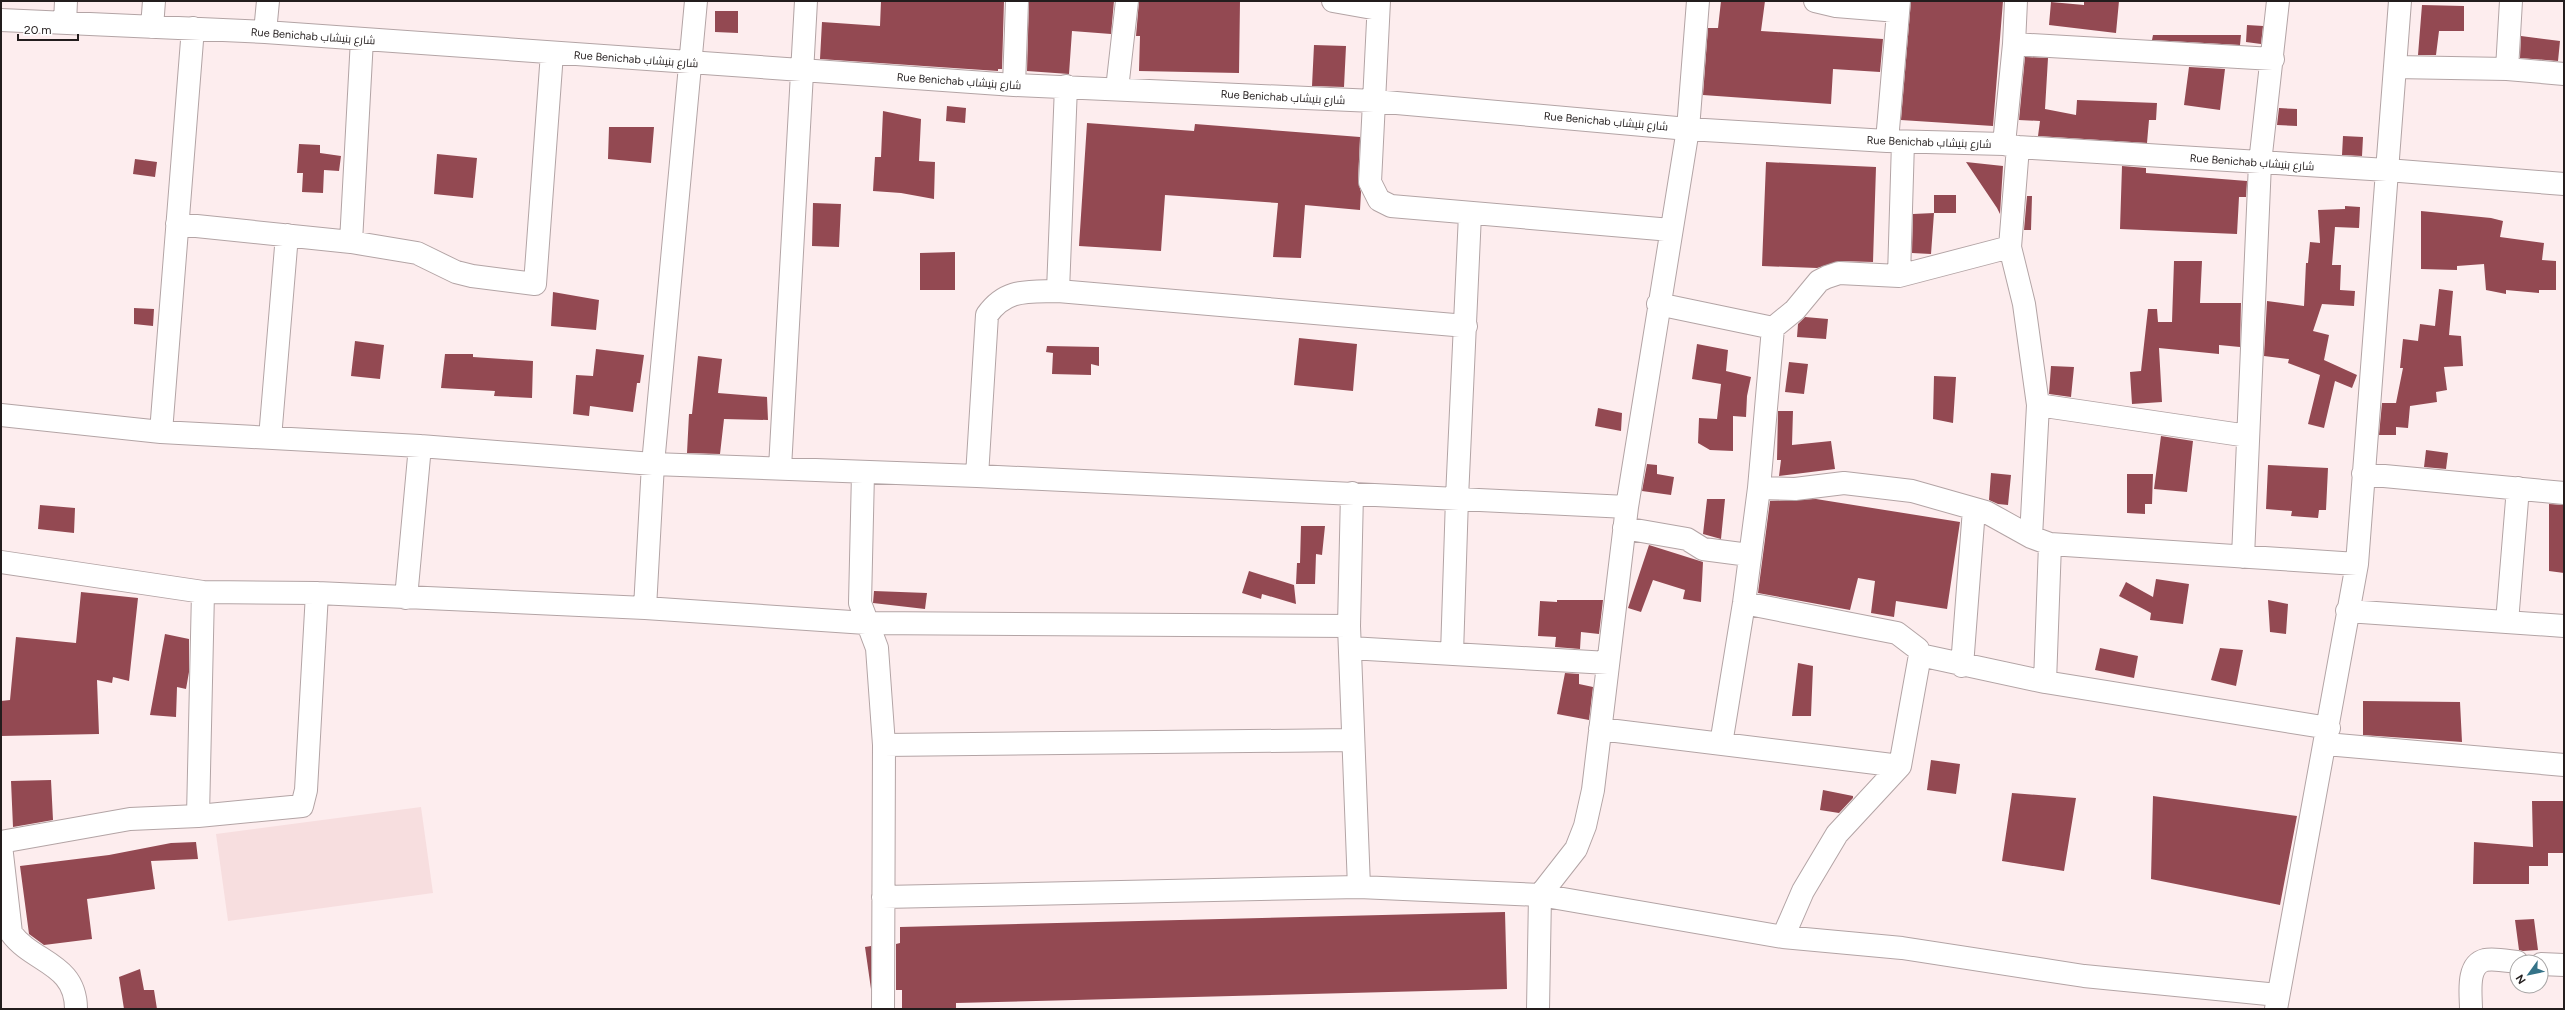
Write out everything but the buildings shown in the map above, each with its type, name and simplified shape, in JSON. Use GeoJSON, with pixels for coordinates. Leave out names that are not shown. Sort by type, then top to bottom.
{"type":"FeatureCollection","features":[{"type":"Feature","properties":{"kind":"street"},"geometry":{"type":"LineString","coordinates":[[65,23],[66,1]]}},
{"type":"Feature","properties":{"kind":"street"},"geometry":{"type":"LineString","coordinates":[[152,26],[154,1]]}},
{"type":"Feature","properties":{"kind":"street"},"geometry":{"type":"LineString","coordinates":[[265,32],[268,1]]}},
{"type":"Feature","properties":{"kind":"street"},"geometry":{"type":"LineString","coordinates":[[645,608],[653,464],[692,63],[696,1]]}},
{"type":"Feature","properties":{"kind":"street"},"geometry":{"type":"LineString","coordinates":[[780,468],[806,1]]}},
{"type":"Feature","properties":{"kind":"street"},"geometry":{"type":"LineString","coordinates":[[1014,85],[1017,1]]}},
{"type":"Feature","properties":{"kind":"street"},"geometry":{"type":"LineString","coordinates":[[1117,89],[1127,1]]}},
{"type":"Feature","properties":{"kind":"street"},"geometry":{"type":"LineString","coordinates":[[1332,1],[1379,5],[1370,182],[1379,200],[1391,206],[1470,214],[1671,230]]}},
{"type":"Feature","properties":{"kind":"street"},"geometry":{"type":"LineString","coordinates":[[1538,1009],[1540,895],[1576,849],[1585,826],[1596,770],[1625,518],[1658,304],[1688,128],[1698,1]]}},
{"type":"Feature","properties":{"kind":"street"},"geometry":{"type":"LineString","coordinates":[[1815,1],[1836,6],[1898,6],[1895,142],[1899,276]]}},
{"type":"Feature","properties":{"kind":"street"},"geometry":{"type":"LineString","coordinates":[[2016,1],[2011,145],[2010,247],[2024,304],[2038,405],[2045,682]]}},
{"type":"Feature","properties":{"kind":"street"},"geometry":{"type":"LineString","coordinates":[[2243,557],[2260,162],[2273,59],[2278,1]]}},
{"type":"Feature","properties":{"kind":"street"},"geometry":{"type":"LineString","coordinates":[[883,897],[1359,887],[1540,895],[1783,936],[1902,948],[2084,976],[2277,1002],[2327,736],[2347,611],[2357,564],[2363,474],[2369,423],[2394,66],[2400,1]]}},
{"type":"Feature","properties":{"kind":"street"},"geometry":{"type":"LineString","coordinates":[[2507,69],[2511,1]]}},
{"type":"Feature","properties":{"kind":"street","name":"Rue Benichab شارع بنيشاب"},"geometry":{"type":"LineString","coordinates":[[1,20],[265,32],[1014,85],[1066,86],[1374,101],[1688,128],[1895,142],[2011,145],[2387,170],[2564,184]]}},
{"type":"Feature","properties":{"kind":"street"},"geometry":{"type":"LineString","coordinates":[[160,432],[193,28]]}},
{"type":"Feature","properties":{"kind":"street"},"geometry":{"type":"LineString","coordinates":[[351,242],[362,39]]}},
{"type":"Feature","properties":{"kind":"street"},"geometry":{"type":"LineString","coordinates":[[2014,44],[2273,59]]}},
{"type":"Feature","properties":{"kind":"street"},"geometry":{"type":"LineString","coordinates":[[177,224],[351,242],[417,253],[456,272],[472,276],[535,284],[552,53]]}},
{"type":"Feature","properties":{"kind":"street"},"geometry":{"type":"LineString","coordinates":[[2394,66],[2507,69],[2564,74]]}},
{"type":"Feature","properties":{"kind":"street"},"geometry":{"type":"LineString","coordinates":[[1058,291],[1066,86]]}},
{"type":"Feature","properties":{"kind":"street"},"geometry":{"type":"LineString","coordinates":[[1452,654],[1457,498],[1470,214]]}},
{"type":"Feature","properties":{"kind":"street"},"geometry":{"type":"LineString","coordinates":[[270,438],[287,235]]}},
{"type":"Feature","properties":{"kind":"street"},"geometry":{"type":"LineString","coordinates":[[1721,744],[1744,603],[1759,488],[1773,328],[1796,310],[1819,281],[1827,277],[1839,273],[1899,276],[2010,247]]}},
{"type":"Feature","properties":{"kind":"street"},"geometry":{"type":"LineString","coordinates":[[977,476],[987,315],[999,300],[1009,295],[1058,291],[1466,326]]}},
{"type":"Feature","properties":{"kind":"street"},"geometry":{"type":"LineString","coordinates":[[1658,304],[1773,328]]}},
{"type":"Feature","properties":{"kind":"street"},"geometry":{"type":"LineString","coordinates":[[2038,405],[2248,436]]}},
{"type":"Feature","properties":{"kind":"street"},"geometry":{"type":"LineString","coordinates":[[1,415],[160,432],[420,446],[653,464],[780,468],[863,473],[977,476],[1457,498],[1625,518],[1687,538],[1703,549],[1749,556]]}},
{"type":"Feature","properties":{"kind":"street"},"geometry":{"type":"LineString","coordinates":[[406,598],[420,446]]}},
{"type":"Feature","properties":{"kind":"street"},"geometry":{"type":"LineString","coordinates":[[863,473],[859,590],[860,603],[866,623],[877,648],[884,745],[883,1009]]}},
{"type":"Feature","properties":{"kind":"street"},"geometry":{"type":"LineString","coordinates":[[2363,474],[2564,493]]}},
{"type":"Feature","properties":{"kind":"street"},"geometry":{"type":"LineString","coordinates":[[1759,488],[1795,489],[1844,483],[1912,491],[1986,512],[2041,541],[2243,557],[2357,564]]}},
{"type":"Feature","properties":{"kind":"street"},"geometry":{"type":"LineString","coordinates":[[2507,622],[2518,488]]}},
{"type":"Feature","properties":{"kind":"street"},"geometry":{"type":"LineString","coordinates":[[1352,493],[1349,626],[1359,887]]}},
{"type":"Feature","properties":{"kind":"street"},"geometry":{"type":"LineString","coordinates":[[1962,666],[1974,509]]}},
{"type":"Feature","properties":{"kind":"street"},"geometry":{"type":"LineString","coordinates":[[1,562],[203,592],[317,593],[645,608],[866,623],[1349,626]]}},
{"type":"Feature","properties":{"kind":"street"},"geometry":{"type":"LineString","coordinates":[[198,816],[203,592]]}},
{"type":"Feature","properties":{"kind":"street"},"geometry":{"type":"LineString","coordinates":[[76,1009],[73,987],[61,971],[17,942],[10,933],[1,843],[130,819],[198,816],[302,806],[306,790],[317,593]]}},
{"type":"Feature","properties":{"kind":"street"},"geometry":{"type":"LineString","coordinates":[[1744,603],[1897,633],[1918,649],[1920,655],[1900,766],[1838,834],[1803,891],[1783,936]]}},
{"type":"Feature","properties":{"kind":"street"},"geometry":{"type":"LineString","coordinates":[[2347,611],[2564,626]]}},
{"type":"Feature","properties":{"kind":"street"},"geometry":{"type":"LineString","coordinates":[[1350,648],[1608,663]]}},
{"type":"Feature","properties":{"kind":"street"},"geometry":{"type":"LineString","coordinates":[[1920,655],[1962,666],[2327,736],[2564,765]]}},
{"type":"Feature","properties":{"kind":"street"},"geometry":{"type":"LineString","coordinates":[[1600,729],[1900,766]]}},
{"type":"Feature","properties":{"kind":"street"},"geometry":{"type":"LineString","coordinates":[[884,745],[1354,740]]}},
{"type":"Feature","properties":{"kind":"street"},"geometry":{"type":"LineString","coordinates":[[2471,1009],[2472,977],[2476,966],[2485,960],[2509,962]]}},
{"type":"Feature","properties":{"kind":"street"},"geometry":{"type":"LineString","coordinates":[[2549,964],[2564,965]]}},
{"type":"Feature","properties":{"kind":"shaded area"},"geometry":{"type":"Polygon","coordinates":[[[421,807],[433,893],[228,921],[216,834],[421,807]]]}}]}
